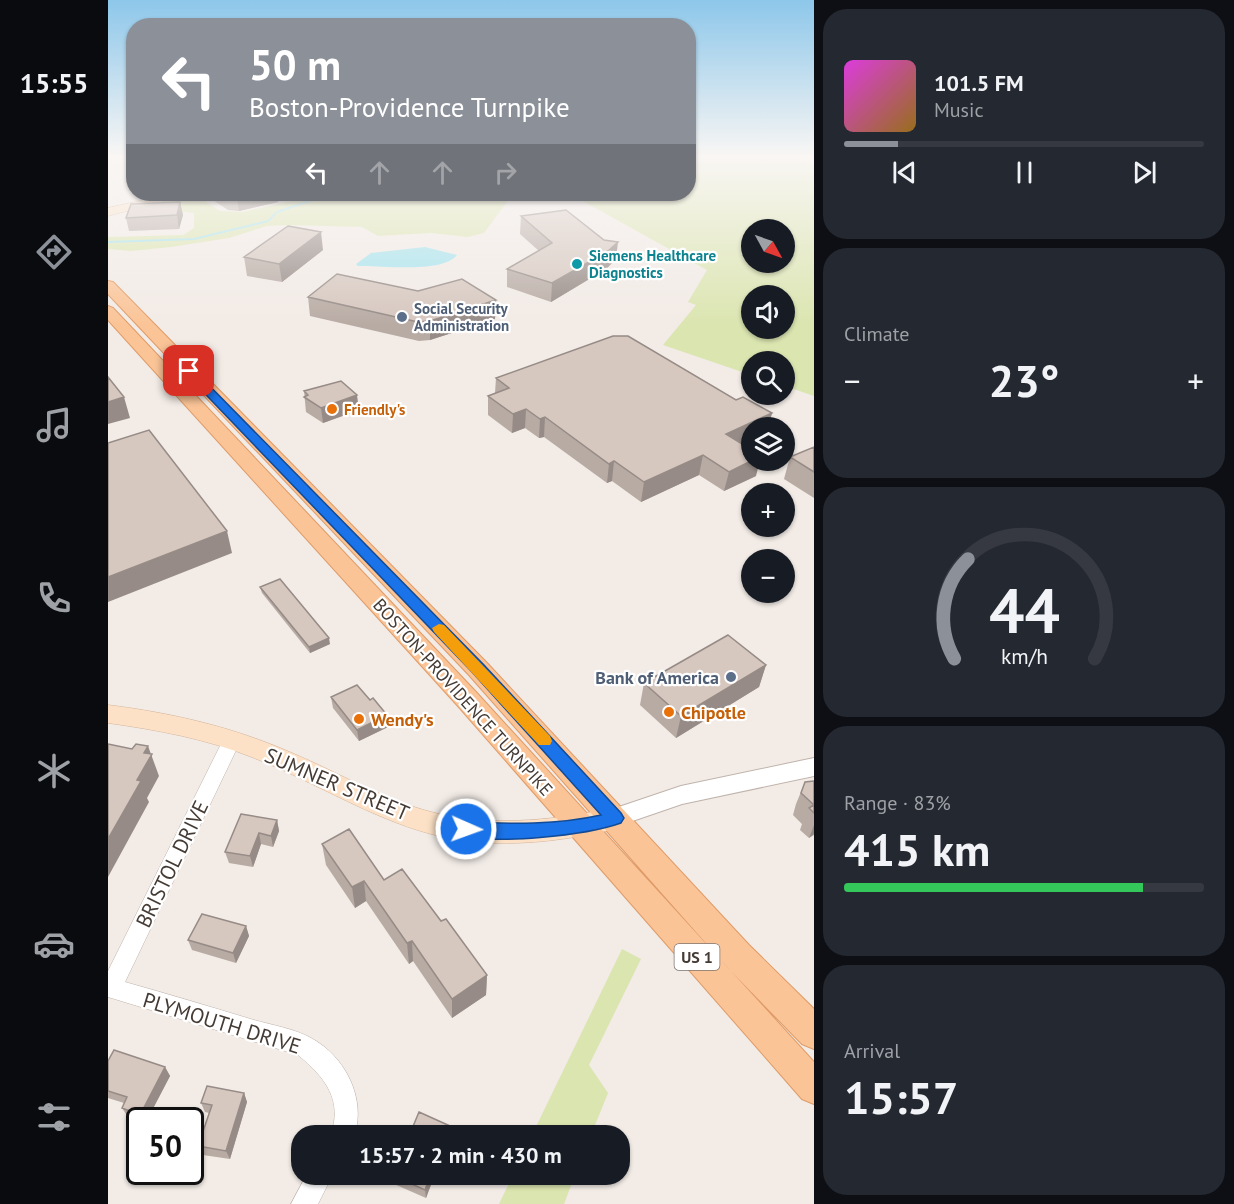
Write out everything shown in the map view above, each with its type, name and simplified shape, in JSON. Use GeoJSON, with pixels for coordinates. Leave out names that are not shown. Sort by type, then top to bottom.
{"type":"FeatureCollection","features":[{"type":"Feature","properties":{"kind":"main road","name":"BOSTON-PROVIDENCE TURNPIKE"},"geometry":{"type":"LineString","coordinates":[[108,285],[478,669],[738,956],[814,1032]]}},
{"type":"Feature","properties":{"kind":"main road","name":"BOSTON-PROVIDENCE TURNPIKE"},"geometry":{"type":"LineString","coordinates":[[108,311],[467,699],[579,827],[814,1087]]}},
{"type":"Feature","properties":{"kind":"main road","name":"SUMNER STREET"},"geometry":{"type":"LineString","coordinates":[[108,714],[165,722],[232,740],[282,759],[401,814],[442,825],[510,831],[579,827],[615,818]]}},
{"type":"Feature","properties":{"kind":"street","name":"BRISTOL DRIVE"},"geometry":{"type":"LineString","coordinates":[[110,988],[232,740]]}},
{"type":"Feature","properties":{"kind":"street","name":"SUMNER STREET"},"geometry":{"type":"LineString","coordinates":[[615,818],[681,795],[814,767]]}},
{"type":"Feature","properties":{"kind":"street","name":"PLYMOUTH DRIVE"},"geometry":{"type":"LineString","coordinates":[[110,988],[304,1046],[322,1059],[345,1092],[347,1125]]}},
{"type":"Feature","properties":{"kind":"street"},"geometry":{"type":"LineString","coordinates":[[304,1204],[315,1185]]}},
{"type":"Feature","properties":{"kind":"green space"},"geometry":{"type":"Polygon","coordinates":[[[194,213],[499,213],[484,233],[468,237],[431,233],[378,236],[362,227],[288,225],[267,226],[229,238],[171,247],[131,251],[108,249],[108,237],[183,235],[194,228],[194,213]]]}},
{"type":"Feature","properties":{"kind":"green space"},"geometry":{"type":"Polygon","coordinates":[[[605,213],[814,213],[814,396],[795,389],[795,351],[741,351],[741,372],[663,345],[696,305],[688,302],[707,270],[605,213]]]}},
{"type":"Feature","properties":{"kind":"green space"},"geometry":{"type":"Polygon","coordinates":[[[622,949],[641,959],[589,1065],[608,1093],[595,1125],[537,1125],[622,949]]]}},
{"type":"Feature","properties":{"kind":"green space"},"geometry":{"type":"Polygon","coordinates":[[[508,1185],[571,1185],[564,1204],[499,1204],[508,1185]]]}},
{"type":"Feature","properties":{"kind":"water"},"geometry":{"type":"Polygon","coordinates":[[[425,247],[457,255],[449,261],[425,267],[358,266],[356,264],[371,253],[425,247]]]}},
{"type":"Feature","properties":{"kind":"building"},"geometry":{"type":"Polygon","coordinates":[[[128,213],[177,213],[177,215],[126,218],[128,213]]]}},
{"type":"Feature","properties":{"kind":"building"},"geometry":{"type":"Polygon","coordinates":[[[570,213],[604,240],[618,242],[608,251],[552,283],[507,269],[552,243],[521,216],[570,213]]]}},
{"type":"Feature","properties":{"kind":"building"},"geometry":{"type":"Polygon","coordinates":[[[288,226],[321,232],[279,264],[244,257],[288,226]]]}},
{"type":"Feature","properties":{"kind":"building"},"geometry":{"type":"Polygon","coordinates":[[[337,274],[418,291],[462,279],[496,300],[430,321],[418,322],[308,297],[337,274]]]}},
{"type":"Feature","properties":{"kind":"building"},"geometry":{"type":"Polygon","coordinates":[[[613,336],[628,336],[736,400],[741,398],[741,405],[758,405],[772,413],[763,417],[741,417],[741,427],[726,434],[741,443],[741,466],[729,472],[703,455],[644,482],[614,461],[609,464],[545,417],[540,419],[526,409],[513,414],[488,396],[509,388],[496,378],[613,336]]]}},
{"type":"Feature","properties":{"kind":"building"},"geometry":{"type":"Polygon","coordinates":[[[108,377],[124,397],[108,402],[108,377]]]}},
{"type":"Feature","properties":{"kind":"building"},"geometry":{"type":"Polygon","coordinates":[[[341,381],[357,395],[321,408],[304,397],[308,395],[304,391],[341,381]]]}},
{"type":"Feature","properties":{"kind":"building"},"geometry":{"type":"Polygon","coordinates":[[[149,430],[227,531],[108,577],[108,443],[149,430]]]}},
{"type":"Feature","properties":{"kind":"building"},"geometry":{"type":"Polygon","coordinates":[[[814,447],[814,472],[795,460],[795,455],[814,447]]]}},
{"type":"Feature","properties":{"kind":"building"},"geometry":{"type":"Polygon","coordinates":[[[280,579],[329,638],[309,647],[260,587],[280,579]]]}},
{"type":"Feature","properties":{"kind":"building"},"geometry":{"type":"Polygon","coordinates":[[[728,635],[766,665],[681,716],[644,683],[728,635]]]}},
{"type":"Feature","properties":{"kind":"building"},"geometry":{"type":"Polygon","coordinates":[[[357,685],[370,700],[373,698],[387,715],[357,730],[331,697],[357,685]]]}},
{"type":"Feature","properties":{"kind":"building"},"geometry":{"type":"Polygon","coordinates":[[[108,744],[132,749],[136,744],[148,746],[144,753],[152,754],[137,780],[141,781],[108,839],[108,744]]]}},
{"type":"Feature","properties":{"kind":"building"},"geometry":{"type":"Polygon","coordinates":[[[814,781],[814,805],[801,793],[805,782],[814,781]]]}},
{"type":"Feature","properties":{"kind":"building"},"geometry":{"type":"Polygon","coordinates":[[[241,814],[277,820],[271,836],[259,833],[250,856],[225,852],[241,814]]]}},
{"type":"Feature","properties":{"kind":"building"},"geometry":{"type":"Polygon","coordinates":[[[349,829],[384,880],[402,869],[441,921],[446,919],[487,975],[452,999],[412,941],[407,943],[364,881],[352,887],[322,844],[349,829]]]}},
{"type":"Feature","properties":{"kind":"building"},"geometry":{"type":"Polygon","coordinates":[[[202,914],[246,926],[233,953],[188,940],[202,914]]]}},
{"type":"Feature","properties":{"kind":"building"},"geometry":{"type":"Polygon","coordinates":[[[114,1050],[165,1067],[144,1107],[122,1108],[127,1097],[108,1091],[108,1061],[114,1050]]]}},
{"type":"Feature","properties":{"kind":"building"},"geometry":{"type":"Polygon","coordinates":[[[207,1086],[244,1093],[226,1151],[204,1147],[204,1128],[212,1105],[201,1103],[207,1086]]]}},
{"type":"Feature","properties":{"kind":"building"},"geometry":{"type":"Polygon","coordinates":[[[419,1112],[448,1125],[414,1125],[419,1112]]]}},
{"type":"Feature","properties":{"kind":"building"},"geometry":{"type":"Polygon","coordinates":[[[414,1185],[427,1185],[425,1190],[414,1185]]]}},
{"type":"Feature","properties":{"kind":"waterway"},"geometry":{"type":"LineString","coordinates":[[108,242],[194,239],[268,221],[276,213]]}},
{"type":"Feature","properties":{"kind":"slow traffic"},"geometry":{"type":"LineString","coordinates":[[439,628],[544,741]]}},
{"type":"Feature","properties":{"kind":"place","name":"Siemens Healthcare Diagnostics"},"geometry":{"type":"Point","coordinates":[577,264]}},
{"type":"Feature","properties":{"kind":"place","name":"Social Security Administration"},"geometry":{"type":"Point","coordinates":[402,317]}},
{"type":"Feature","properties":{"kind":"place","name":"Friendly's"},"geometry":{"type":"Point","coordinates":[332,409]}},
{"type":"Feature","properties":{"kind":"place","name":"Bank of America"},"geometry":{"type":"Point","coordinates":[731,677]}},
{"type":"Feature","properties":{"kind":"place","name":"Chipotle"},"geometry":{"type":"Point","coordinates":[669,712]}},
{"type":"Feature","properties":{"kind":"place","name":"Wendy's"},"geometry":{"type":"Point","coordinates":[359,719]}},
{"type":"Feature","properties":{"kind":"route"},"geometry":{"type":"LineString","coordinates":[[189,371],[478,669],[615,818],[579,827],[510,831],[466,829]]}}]}
